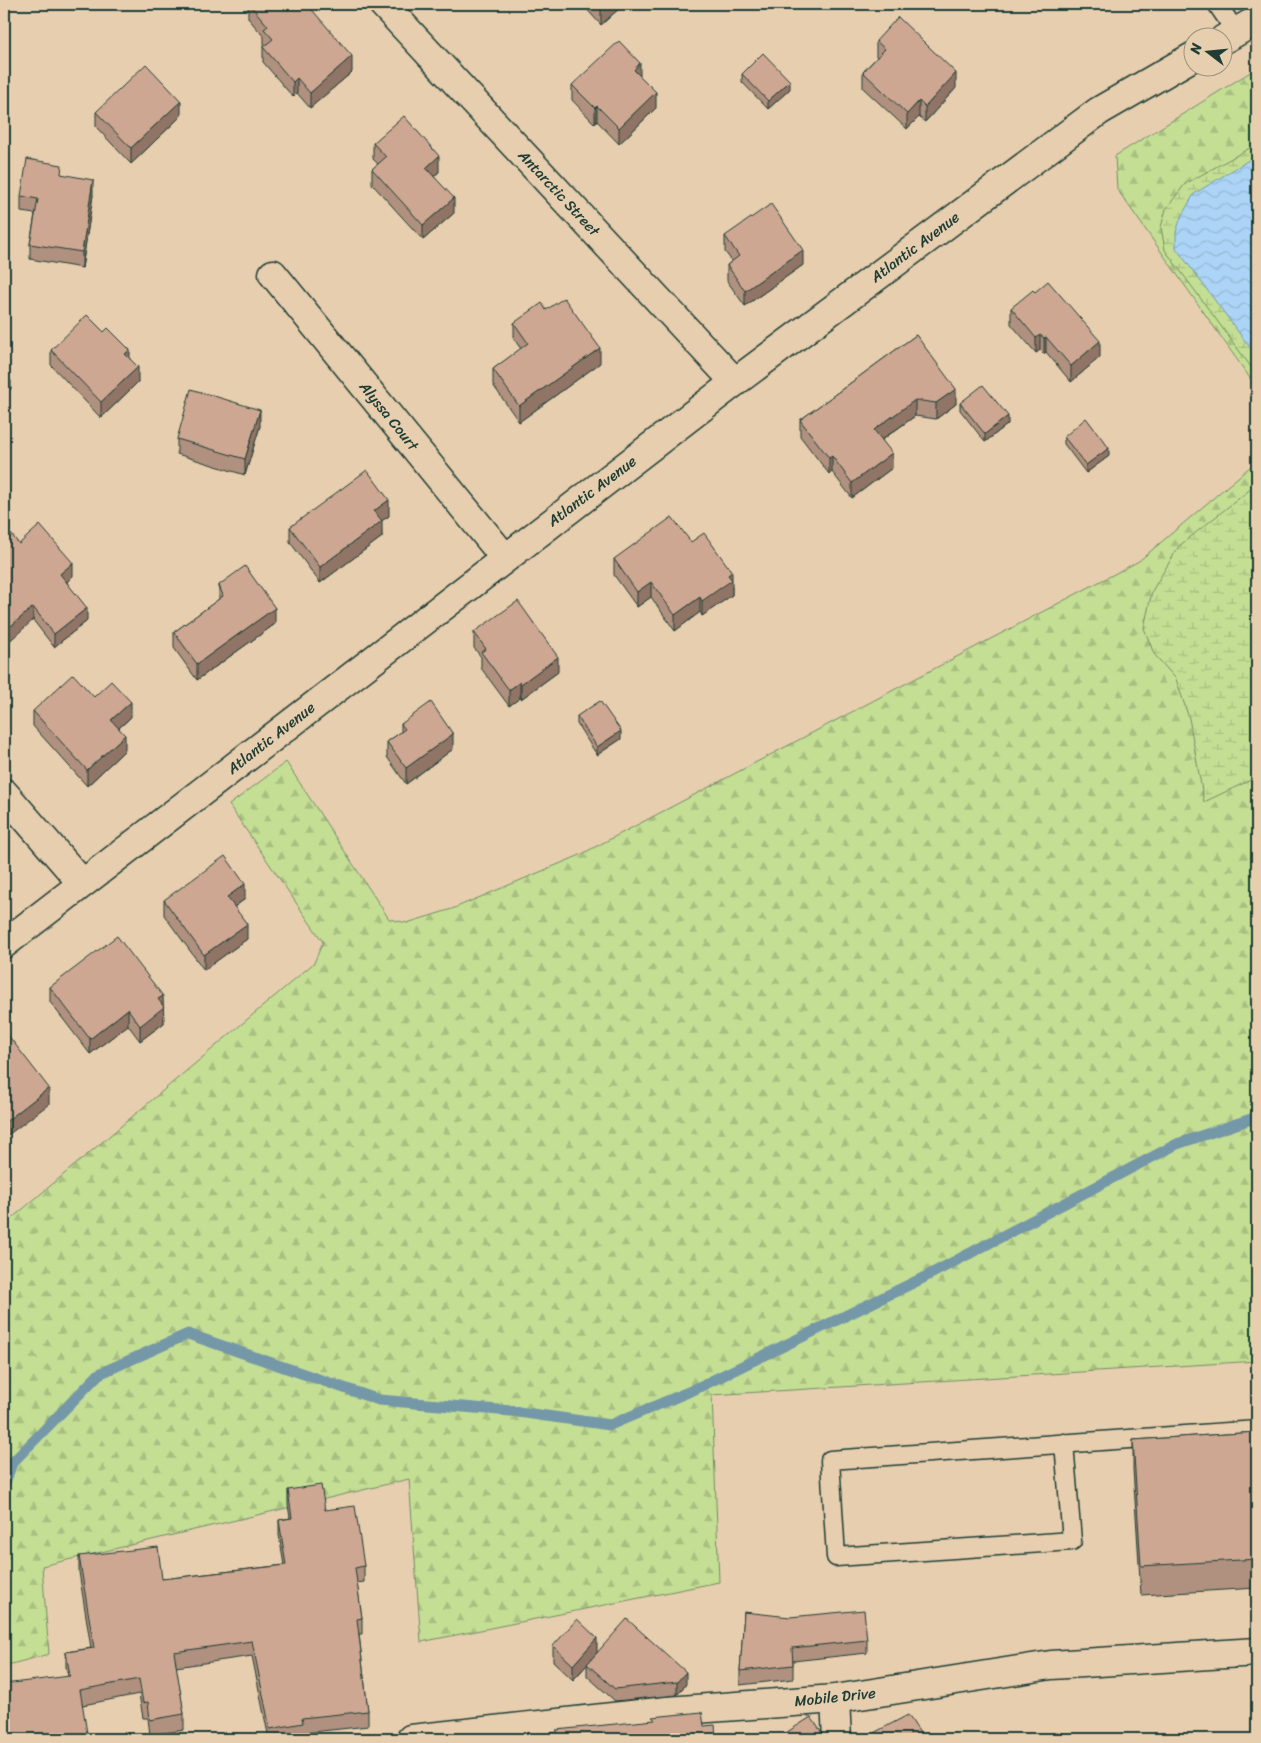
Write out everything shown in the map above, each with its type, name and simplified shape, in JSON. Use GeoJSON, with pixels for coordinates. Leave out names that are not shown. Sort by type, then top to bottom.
{"type":"FeatureCollection","features":[{"type":"Feature","properties":{"kind":"street","name":"Antarctic Street"},"geometry":{"type":"LineString","coordinates":[[383,4],[735,382]]}},
{"type":"Feature","properties":{"kind":"street","name":"Atlantic Avenue"},"geometry":{"type":"LineString","coordinates":[[4,944],[735,382],[1099,110],[1184,62]]}},
{"type":"Feature","properties":{"kind":"street","name":"Alyssa Court"},"geometry":{"type":"LineString","coordinates":[[272,274],[504,558]]}},
{"type":"Feature","properties":{"kind":"street"},"geometry":{"type":"LineString","coordinates":[[4,793],[82,883]]}},
{"type":"Feature","properties":{"kind":"street","name":"Mobile Drive"},"geometry":{"type":"LineString","coordinates":[[411,1739],[667,1711],[835,1699],[1051,1665],[1257,1652]]}},
{"type":"Feature","properties":{"kind":"street"},"geometry":{"type":"LineString","coordinates":[[835,1699],[837,1739]]}},
{"type":"Feature","properties":{"kind":"lane"},"geometry":{"type":"LineString","coordinates":[[1217,4],[1239,31]]}},
{"type":"Feature","properties":{"kind":"lane"},"geometry":{"type":"LineString","coordinates":[[1064,1443],[1072,1541],[836,1557],[830,1460],[1064,1443],[1257,1430]]}},
{"type":"Feature","properties":{"kind":"green space"},"geometry":{"type":"Polygon","coordinates":[[[1257,68],[1257,388],[1117,189],[1115,156],[1257,68]]]}},
{"type":"Feature","properties":{"kind":"green space"},"geometry":{"type":"Polygon","coordinates":[[[1257,144],[1257,375],[1165,250],[1161,227],[1166,209],[1185,184],[1257,144]]]}},
{"type":"Feature","properties":{"kind":"green space"},"geometry":{"type":"Polygon","coordinates":[[[1257,461],[1257,1361],[712,1395],[719,1582],[421,1642],[409,1479],[42,1566],[49,1654],[4,1666],[4,1225],[314,963],[323,942],[229,805],[286,762],[389,919],[407,923],[452,909],[578,856],[1139,561],[1257,461]]]}},
{"type":"Feature","properties":{"kind":"green space"},"geometry":{"type":"Polygon","coordinates":[[[1257,484],[1257,777],[1204,802],[1189,718],[1176,679],[1154,654],[1144,628],[1152,591],[1179,546],[1257,484]]]}},
{"type":"Feature","properties":{"kind":"water"},"geometry":{"type":"Polygon","coordinates":[[[1257,155],[1257,357],[1176,248],[1176,232],[1181,217],[1194,194],[1257,155]]]}},
{"type":"Feature","properties":{"kind":"building"},"geometry":{"type":"Polygon","coordinates":[[[249,4],[307,4],[352,56],[310,93],[297,78],[293,82],[263,47],[273,39],[264,29],[268,26],[249,4]]]}},
{"type":"Feature","properties":{"kind":"building"},"geometry":{"type":"Polygon","coordinates":[[[596,4],[607,4],[601,10],[596,4]]]}},
{"type":"Feature","properties":{"kind":"building"},"geometry":{"type":"Polygon","coordinates":[[[898,17],[956,73],[925,107],[919,101],[907,114],[863,72],[885,49],[876,41],[898,17]]]}},
{"type":"Feature","properties":{"kind":"building"},"geometry":{"type":"Polygon","coordinates":[[[619,41],[640,63],[634,70],[656,92],[619,128],[572,85],[619,41]]]}},
{"type":"Feature","properties":{"kind":"building"},"geometry":{"type":"Polygon","coordinates":[[[763,53],[790,81],[768,101],[742,74],[763,53]]]}},
{"type":"Feature","properties":{"kind":"building"},"geometry":{"type":"Polygon","coordinates":[[[146,64],[181,101],[131,148],[96,112],[146,64]]]}},
{"type":"Feature","properties":{"kind":"building"},"geometry":{"type":"Polygon","coordinates":[[[404,116],[439,156],[426,168],[454,198],[423,225],[372,169],[386,157],[373,143],[404,116]]]}},
{"type":"Feature","properties":{"kind":"building"},"geometry":{"type":"Polygon","coordinates":[[[27,159],[62,165],[61,174],[93,180],[82,252],[30,244],[38,199],[21,196],[27,159]]]}},
{"type":"Feature","properties":{"kind":"building"},"geometry":{"type":"Polygon","coordinates":[[[771,204],[803,250],[745,291],[727,265],[739,256],[725,236],[771,204]]]}},
{"type":"Feature","properties":{"kind":"building"},"geometry":{"type":"Polygon","coordinates":[[[1048,281],[1100,341],[1071,366],[1046,337],[1044,338],[1040,335],[1036,338],[1011,308],[1033,290],[1035,292],[1048,281]]]}},
{"type":"Feature","properties":{"kind":"building"},"geometry":{"type":"Polygon","coordinates":[[[564,298],[600,348],[519,406],[493,369],[528,343],[514,323],[542,303],[546,310],[564,298]]]}},
{"type":"Feature","properties":{"kind":"building"},"geometry":{"type":"Polygon","coordinates":[[[87,315],[104,332],[108,328],[130,350],[125,354],[138,367],[101,402],[51,350],[87,315]]]}},
{"type":"Feature","properties":{"kind":"building"},"geometry":{"type":"Polygon","coordinates":[[[916,335],[956,389],[936,403],[915,400],[874,430],[892,453],[852,483],[832,456],[829,458],[800,420],[916,335]]]}},
{"type":"Feature","properties":{"kind":"building"},"geometry":{"type":"Polygon","coordinates":[[[4,372],[11,381],[4,387],[4,372]]]}},
{"type":"Feature","properties":{"kind":"building"},"geometry":{"type":"Polygon","coordinates":[[[983,385],[1008,416],[985,434],[960,403],[983,385]]]}},
{"type":"Feature","properties":{"kind":"building"},"geometry":{"type":"Polygon","coordinates":[[[191,389],[260,410],[245,459],[177,439],[191,389]]]}},
{"type":"Feature","properties":{"kind":"building"},"geometry":{"type":"Polygon","coordinates":[[[1086,418],[1109,448],[1086,465],[1064,437],[1086,418]]]}},
{"type":"Feature","properties":{"kind":"building"},"geometry":{"type":"Polygon","coordinates":[[[367,470],[389,500],[374,511],[382,521],[320,567],[290,527],[367,470]]]}},
{"type":"Feature","properties":{"kind":"building"},"geometry":{"type":"Polygon","coordinates":[[[672,517],[691,542],[704,533],[732,572],[728,575],[732,580],[702,601],[700,597],[675,615],[651,582],[637,592],[614,559],[672,517]]]}},
{"type":"Feature","properties":{"kind":"building"},"geometry":{"type":"Polygon","coordinates":[[[40,525],[73,563],[60,574],[87,608],[54,634],[33,607],[4,632],[4,540],[11,534],[19,544],[40,525]]]}},
{"type":"Feature","properties":{"kind":"building"},"geometry":{"type":"Polygon","coordinates":[[[245,566],[275,608],[197,664],[174,632],[223,596],[219,585],[245,566]]]}},
{"type":"Feature","properties":{"kind":"building"},"geometry":{"type":"Polygon","coordinates":[[[518,601],[558,657],[521,684],[520,682],[509,690],[481,652],[486,649],[474,632],[518,601]]]}},
{"type":"Feature","properties":{"kind":"building"},"geometry":{"type":"Polygon","coordinates":[[[73,674],[94,697],[111,681],[131,702],[111,720],[125,735],[87,770],[33,711],[73,674]]]}},
{"type":"Feature","properties":{"kind":"building"},"geometry":{"type":"Polygon","coordinates":[[[600,701],[621,731],[597,747],[577,716],[600,701]]]}},
{"type":"Feature","properties":{"kind":"building"},"geometry":{"type":"Polygon","coordinates":[[[431,702],[453,734],[406,768],[387,742],[405,729],[401,724],[431,702]]]}},
{"type":"Feature","properties":{"kind":"building"},"geometry":{"type":"Polygon","coordinates":[[[225,856],[245,884],[227,897],[247,924],[204,955],[164,900],[225,856]]]}},
{"type":"Feature","properties":{"kind":"building"},"geometry":{"type":"Polygon","coordinates":[[[117,936],[163,996],[158,999],[164,1007],[140,1026],[128,1009],[90,1039],[50,987],[117,936]]]}},
{"type":"Feature","properties":{"kind":"building"},"geometry":{"type":"Polygon","coordinates":[[[4,1030],[49,1088],[4,1123],[4,1030]]]}},
{"type":"Feature","properties":{"kind":"building"},"geometry":{"type":"Polygon","coordinates":[[[1257,1432],[1257,1559],[1141,1566],[1133,1440],[1257,1432]]]}},
{"type":"Feature","properties":{"kind":"building"},"geometry":{"type":"Polygon","coordinates":[[[321,1485],[325,1510],[355,1506],[364,1566],[355,1568],[362,1618],[357,1619],[368,1711],[302,1718],[303,1723],[270,1729],[252,1641],[174,1652],[184,1714],[150,1720],[148,1702],[143,1703],[139,1679],[80,1690],[88,1739],[4,1739],[4,1684],[70,1676],[66,1652],[94,1648],[79,1556],[158,1547],[162,1579],[286,1565],[279,1520],[292,1518],[288,1490],[321,1485]]]}},
{"type":"Feature","properties":{"kind":"building"},"geometry":{"type":"Polygon","coordinates":[[[864,1610],[867,1640],[792,1648],[793,1665],[740,1671],[744,1612],[790,1617],[864,1610]]]}},
{"type":"Feature","properties":{"kind":"building"},"geometry":{"type":"Polygon","coordinates":[[[577,1619],[597,1638],[573,1665],[553,1646],[577,1619]]]}},
{"type":"Feature","properties":{"kind":"building"},"geometry":{"type":"Polygon","coordinates":[[[627,1619],[686,1672],[677,1682],[615,1689],[587,1664],[627,1619]]]}},
{"type":"Feature","properties":{"kind":"building"},"geometry":{"type":"Polygon","coordinates":[[[702,1712],[704,1726],[715,1725],[716,1739],[523,1739],[523,1736],[558,1732],[556,1730],[655,1720],[652,1717],[702,1712]]]}},
{"type":"Feature","properties":{"kind":"building"},"geometry":{"type":"Polygon","coordinates":[[[908,1715],[924,1739],[862,1739],[908,1715]]]}},
{"type":"Feature","properties":{"kind":"building"},"geometry":{"type":"Polygon","coordinates":[[[811,1717],[826,1739],[776,1739],[811,1717]]]}},
{"type":"Feature","properties":{"kind":"waterway"},"geometry":{"type":"LineString","coordinates":[[4,1485],[12,1463],[99,1374],[188,1334],[379,1400],[511,1411],[610,1425],[693,1390],[923,1278],[1177,1144],[1257,1117]]}}]}
